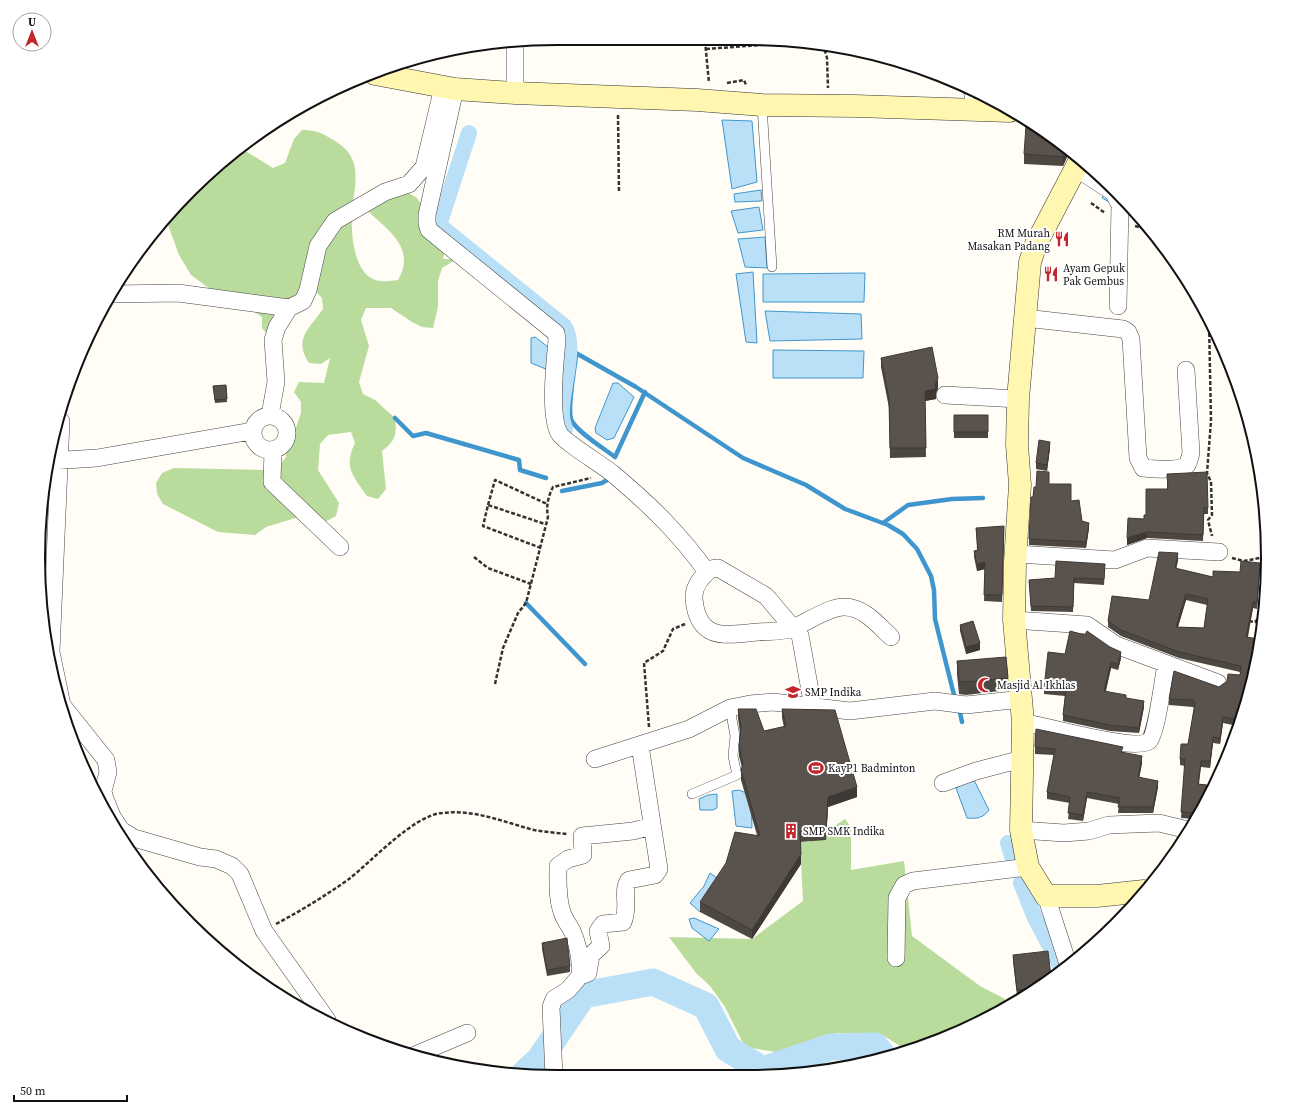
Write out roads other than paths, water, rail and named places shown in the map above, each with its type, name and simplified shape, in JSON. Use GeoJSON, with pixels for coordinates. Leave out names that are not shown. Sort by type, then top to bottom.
{"type":"FeatureCollection","features":[{"type":"Feature","properties":{"kind":"street"},"geometry":{"type":"LineString","coordinates":[[515,47],[515,93]]}},
{"type":"Feature","properties":{"kind":"street"},"geometry":{"type":"LineString","coordinates":[[383,76],[449,88],[515,93],[617,98],[762,101],[999,111]]}},
{"type":"Feature","properties":{"kind":"street"},"geometry":{"type":"LineString","coordinates":[[270,415],[276,382],[273,340],[277,327],[289,308],[303,301],[308,290],[318,246],[335,221],[385,192],[409,184],[424,166],[449,88]]}},
{"type":"Feature","properties":{"kind":"street"},"geometry":{"type":"LineString","coordinates":[[449,88],[427,215],[429,230],[556,333],[555,417],[560,435],[610,472],[657,512],[689,546],[707,572]]}},
{"type":"Feature","properties":{"kind":"street"},"geometry":{"type":"LineString","coordinates":[[1066,959],[1046,896],[1028,867],[1021,830],[1023,722],[1014,620],[1020,485],[1017,446],[1018,400],[1030,262],[1036,244],[1077,165]]}},
{"type":"Feature","properties":{"kind":"street"},"geometry":{"type":"LineString","coordinates":[[1118,306],[1120,204]]}},
{"type":"Feature","properties":{"kind":"street"},"geometry":{"type":"LineString","coordinates":[[118,294],[178,293],[289,308]]}},
{"type":"Feature","properties":{"kind":"street"},"geometry":{"type":"LineString","coordinates":[[1025,318],[1123,329],[1128,332],[1131,339],[1138,458],[1143,468],[1152,470],[1181,468],[1187,464],[1190,458],[1191,453],[1186,370]]}},
{"type":"Feature","properties":{"kind":"street"},"geometry":{"type":"LineString","coordinates":[[945,396],[1018,400]]}},
{"type":"Feature","properties":{"kind":"street"},"geometry":{"type":"LineString","coordinates":[[270,415],[282,419],[288,431],[284,444],[273,450],[262,448],[255,442],[252,432],[258,420],[270,415]]}},
{"type":"Feature","properties":{"kind":"street"},"geometry":{"type":"LineString","coordinates":[[54,461],[97,458],[252,432]]}},
{"type":"Feature","properties":{"kind":"street"},"geometry":{"type":"LineString","coordinates":[[273,450],[272,482],[340,547]]}},
{"type":"Feature","properties":{"kind":"street"},"geometry":{"type":"LineString","coordinates":[[51,636],[54,464]]}},
{"type":"Feature","properties":{"kind":"street"},"geometry":{"type":"LineString","coordinates":[[1016,554],[1115,560],[1147,548],[1219,552]]}},
{"type":"Feature","properties":{"kind":"street"},"geometry":{"type":"LineString","coordinates":[[813,707],[797,631],[766,596],[718,568],[711,569],[707,572],[697,584],[694,595],[697,616],[711,631],[719,635],[789,630],[797,631],[828,610],[844,607],[857,609],[872,619],[891,637]]}},
{"type":"Feature","properties":{"kind":"street"},"geometry":{"type":"LineString","coordinates":[[1014,620],[1087,625],[1116,645],[1218,684]]}},
{"type":"Feature","properties":{"kind":"street"},"geometry":{"type":"LineString","coordinates":[[1023,722],[1129,744],[1147,742],[1151,738],[1156,720],[1166,664]]}},
{"type":"Feature","properties":{"kind":"street"},"geometry":{"type":"LineString","coordinates":[[595,759],[689,729],[730,708],[772,702],[850,711],[935,701],[966,705],[1022,699]]}},
{"type":"Feature","properties":{"kind":"street"},"geometry":{"type":"LineString","coordinates":[[70,715],[106,760],[108,772],[103,791],[104,795]]}},
{"type":"Feature","properties":{"kind":"street"},"geometry":{"type":"LineString","coordinates":[[554,1070],[551,1007],[554,999],[568,990],[580,976],[588,974],[591,955],[601,946],[598,931],[603,924],[623,922],[627,913],[625,885],[629,880],[655,875],[659,869],[659,857],[652,826],[645,743]]}},
{"type":"Feature","properties":{"kind":"street"},"geometry":{"type":"LineString","coordinates":[[943,783],[976,771],[1022,759]]}},
{"type":"Feature","properties":{"kind":"street"},"geometry":{"type":"LineString","coordinates":[[1021,830],[1071,833],[1089,831],[1109,825],[1159,823],[1183,829]]}},
{"type":"Feature","properties":{"kind":"street"},"geometry":{"type":"LineString","coordinates":[[580,976],[581,960],[572,932],[561,910],[558,884],[558,866],[562,862],[583,855],[582,836],[633,831],[652,826]]}},
{"type":"Feature","properties":{"kind":"street"},"geometry":{"type":"LineString","coordinates":[[125,833],[134,838],[200,857],[216,859],[232,866],[240,874],[264,931],[321,1012]]}},
{"type":"Feature","properties":{"kind":"street"},"geometry":{"type":"LineString","coordinates":[[896,958],[897,898],[904,885],[913,881],[1028,867]]}},
{"type":"Feature","properties":{"kind":"street"},"geometry":{"type":"LineString","coordinates":[[1046,896],[1097,896],[1137,892]]}},
{"type":"Feature","properties":{"kind":"street"},"geometry":{"type":"LineString","coordinates":[[422,1052],[467,1033]]}},
{"type":"Feature","properties":{"kind":"lane"},"geometry":{"type":"LineString","coordinates":[[969,95],[971,110]]}},
{"type":"Feature","properties":{"kind":"lane"},"geometry":{"type":"LineString","coordinates":[[762,101],[772,267]]}},
{"type":"Feature","properties":{"kind":"lane"},"geometry":{"type":"LineString","coordinates":[[692,794],[737,775],[733,756],[736,736],[730,708]]}},
{"type":"Feature","properties":{"kind":"water"},"geometry":{"type":"Polygon","coordinates":[[[722,120],[752,121],[757,182],[732,189],[722,120]]]}},
{"type":"Feature","properties":{"kind":"water"},"geometry":{"type":"Polygon","coordinates":[[[761,190],[762,201],[735,202],[734,194],[761,190]]]}},
{"type":"Feature","properties":{"kind":"water"},"geometry":{"type":"Polygon","coordinates":[[[1106,190],[1126,211],[1102,198],[1106,190]]]}},
{"type":"Feature","properties":{"kind":"water"},"geometry":{"type":"Polygon","coordinates":[[[759,207],[763,230],[738,233],[731,211],[759,207]]]}},
{"type":"Feature","properties":{"kind":"water"},"geometry":{"type":"Polygon","coordinates":[[[765,237],[767,268],[745,267],[738,239],[765,237]]]}},
{"type":"Feature","properties":{"kind":"water"},"geometry":{"type":"Polygon","coordinates":[[[753,272],[757,343],[746,342],[736,274],[753,272]]]}},
{"type":"Feature","properties":{"kind":"water"},"geometry":{"type":"Polygon","coordinates":[[[865,273],[864,302],[763,302],[763,274],[865,273]]]}},
{"type":"Feature","properties":{"kind":"water"},"geometry":{"type":"Polygon","coordinates":[[[765,311],[861,314],[862,339],[770,341],[765,311]]]}},
{"type":"Feature","properties":{"kind":"water"},"geometry":{"type":"Polygon","coordinates":[[[535,337],[557,354],[553,372],[531,363],[531,338],[535,337]]]}},
{"type":"Feature","properties":{"kind":"water"},"geometry":{"type":"Polygon","coordinates":[[[773,350],[864,351],[863,378],[773,378],[773,350]]]}},
{"type":"Feature","properties":{"kind":"water"},"geometry":{"type":"Polygon","coordinates":[[[613,383],[618,383],[634,397],[614,438],[607,440],[596,433],[595,428],[613,383]]]}},
{"type":"Feature","properties":{"kind":"water"},"geometry":{"type":"Polygon","coordinates":[[[973,778],[989,810],[980,817],[967,818],[956,788],[973,778]]]}},
{"type":"Feature","properties":{"kind":"water"},"geometry":{"type":"Polygon","coordinates":[[[739,790],[751,795],[752,828],[736,826],[732,791],[739,790]]]}},
{"type":"Feature","properties":{"kind":"water"},"geometry":{"type":"Polygon","coordinates":[[[717,794],[717,808],[713,810],[700,810],[699,799],[708,795],[717,794]]]}},
{"type":"Feature","properties":{"kind":"water"},"geometry":{"type":"Polygon","coordinates":[[[710,873],[720,880],[700,912],[690,903],[704,886],[710,873]]]}},
{"type":"Feature","properties":{"kind":"water"},"geometry":{"type":"Polygon","coordinates":[[[694,918],[719,929],[709,941],[692,928],[689,919],[694,918]]]}},
{"type":"Feature","properties":{"kind":"waterway"},"geometry":{"type":"LineString","coordinates":[[469,133],[439,225],[564,326],[568,335],[569,345],[569,357],[562,406],[562,418],[565,429]]}},
{"type":"Feature","properties":{"kind":"waterway"},"geometry":{"type":"LineString","coordinates":[[560,344],[636,387],[743,458],[806,485],[845,509],[888,525],[903,534],[917,549],[931,576],[934,590],[935,619],[955,699]]}},
{"type":"Feature","properties":{"kind":"waterway"},"geometry":{"type":"LineString","coordinates":[[576,354],[570,405],[571,419],[578,429],[615,457],[645,392]]}},
{"type":"Feature","properties":{"kind":"waterway"},"geometry":{"type":"LineString","coordinates":[[395,418],[413,436],[426,433],[519,460],[520,470],[546,478]]}},
{"type":"Feature","properties":{"kind":"waterway"},"geometry":{"type":"LineString","coordinates":[[562,491],[602,483],[607,480],[608,474]]}},
{"type":"Feature","properties":{"kind":"waterway"},"geometry":{"type":"LineString","coordinates":[[883,523],[908,505],[952,499],[983,498]]}},
{"type":"Feature","properties":{"kind":"waterway"},"geometry":{"type":"LineString","coordinates":[[526,603],[585,664]]}},
{"type":"Feature","properties":{"kind":"waterway"},"geometry":{"type":"LineString","coordinates":[[959,708],[962,722]]}},
{"type":"Feature","properties":{"kind":"waterway"},"geometry":{"type":"LineString","coordinates":[[1008,843],[1015,866]]}},
{"type":"Feature","properties":{"kind":"waterway"},"geometry":{"type":"LineString","coordinates":[[1021,883],[1035,918],[1060,964]]}},
{"type":"Feature","properties":{"kind":"waterway"},"geometry":{"type":"LineString","coordinates":[[529,1069],[540,1059],[583,995],[653,982],[706,1006],[728,1049],[762,1070]]}},
{"type":"Feature","properties":{"kind":"waterway"},"geometry":{"type":"LineString","coordinates":[[764,1070],[831,1047],[875,1046],[881,1053]]}},
{"type":"Feature","properties":{"kind":"place","name":"RM Murah Masakan Padang"},"geometry":{"type":"Point","coordinates":[1062,239]}},
{"type":"Feature","properties":{"kind":"place","name":"Ayam Gepuk Pak Gembus"},"geometry":{"type":"Point","coordinates":[1051,274]}},
{"type":"Feature","properties":{"kind":"place","name":"Masjid Al Ikhlas"},"geometry":{"type":"Point","coordinates":[985,685]}},
{"type":"Feature","properties":{"kind":"place","name":"SMP Indika"},"geometry":{"type":"Point","coordinates":[793,692]}},
{"type":"Feature","properties":{"kind":"place","name":"KayP1 Badminton"},"geometry":{"type":"Point","coordinates":[816,768]}},
{"type":"Feature","properties":{"kind":"place","name":"SMP SMK Indika"},"geometry":{"type":"Point","coordinates":[791,831]}}]}
